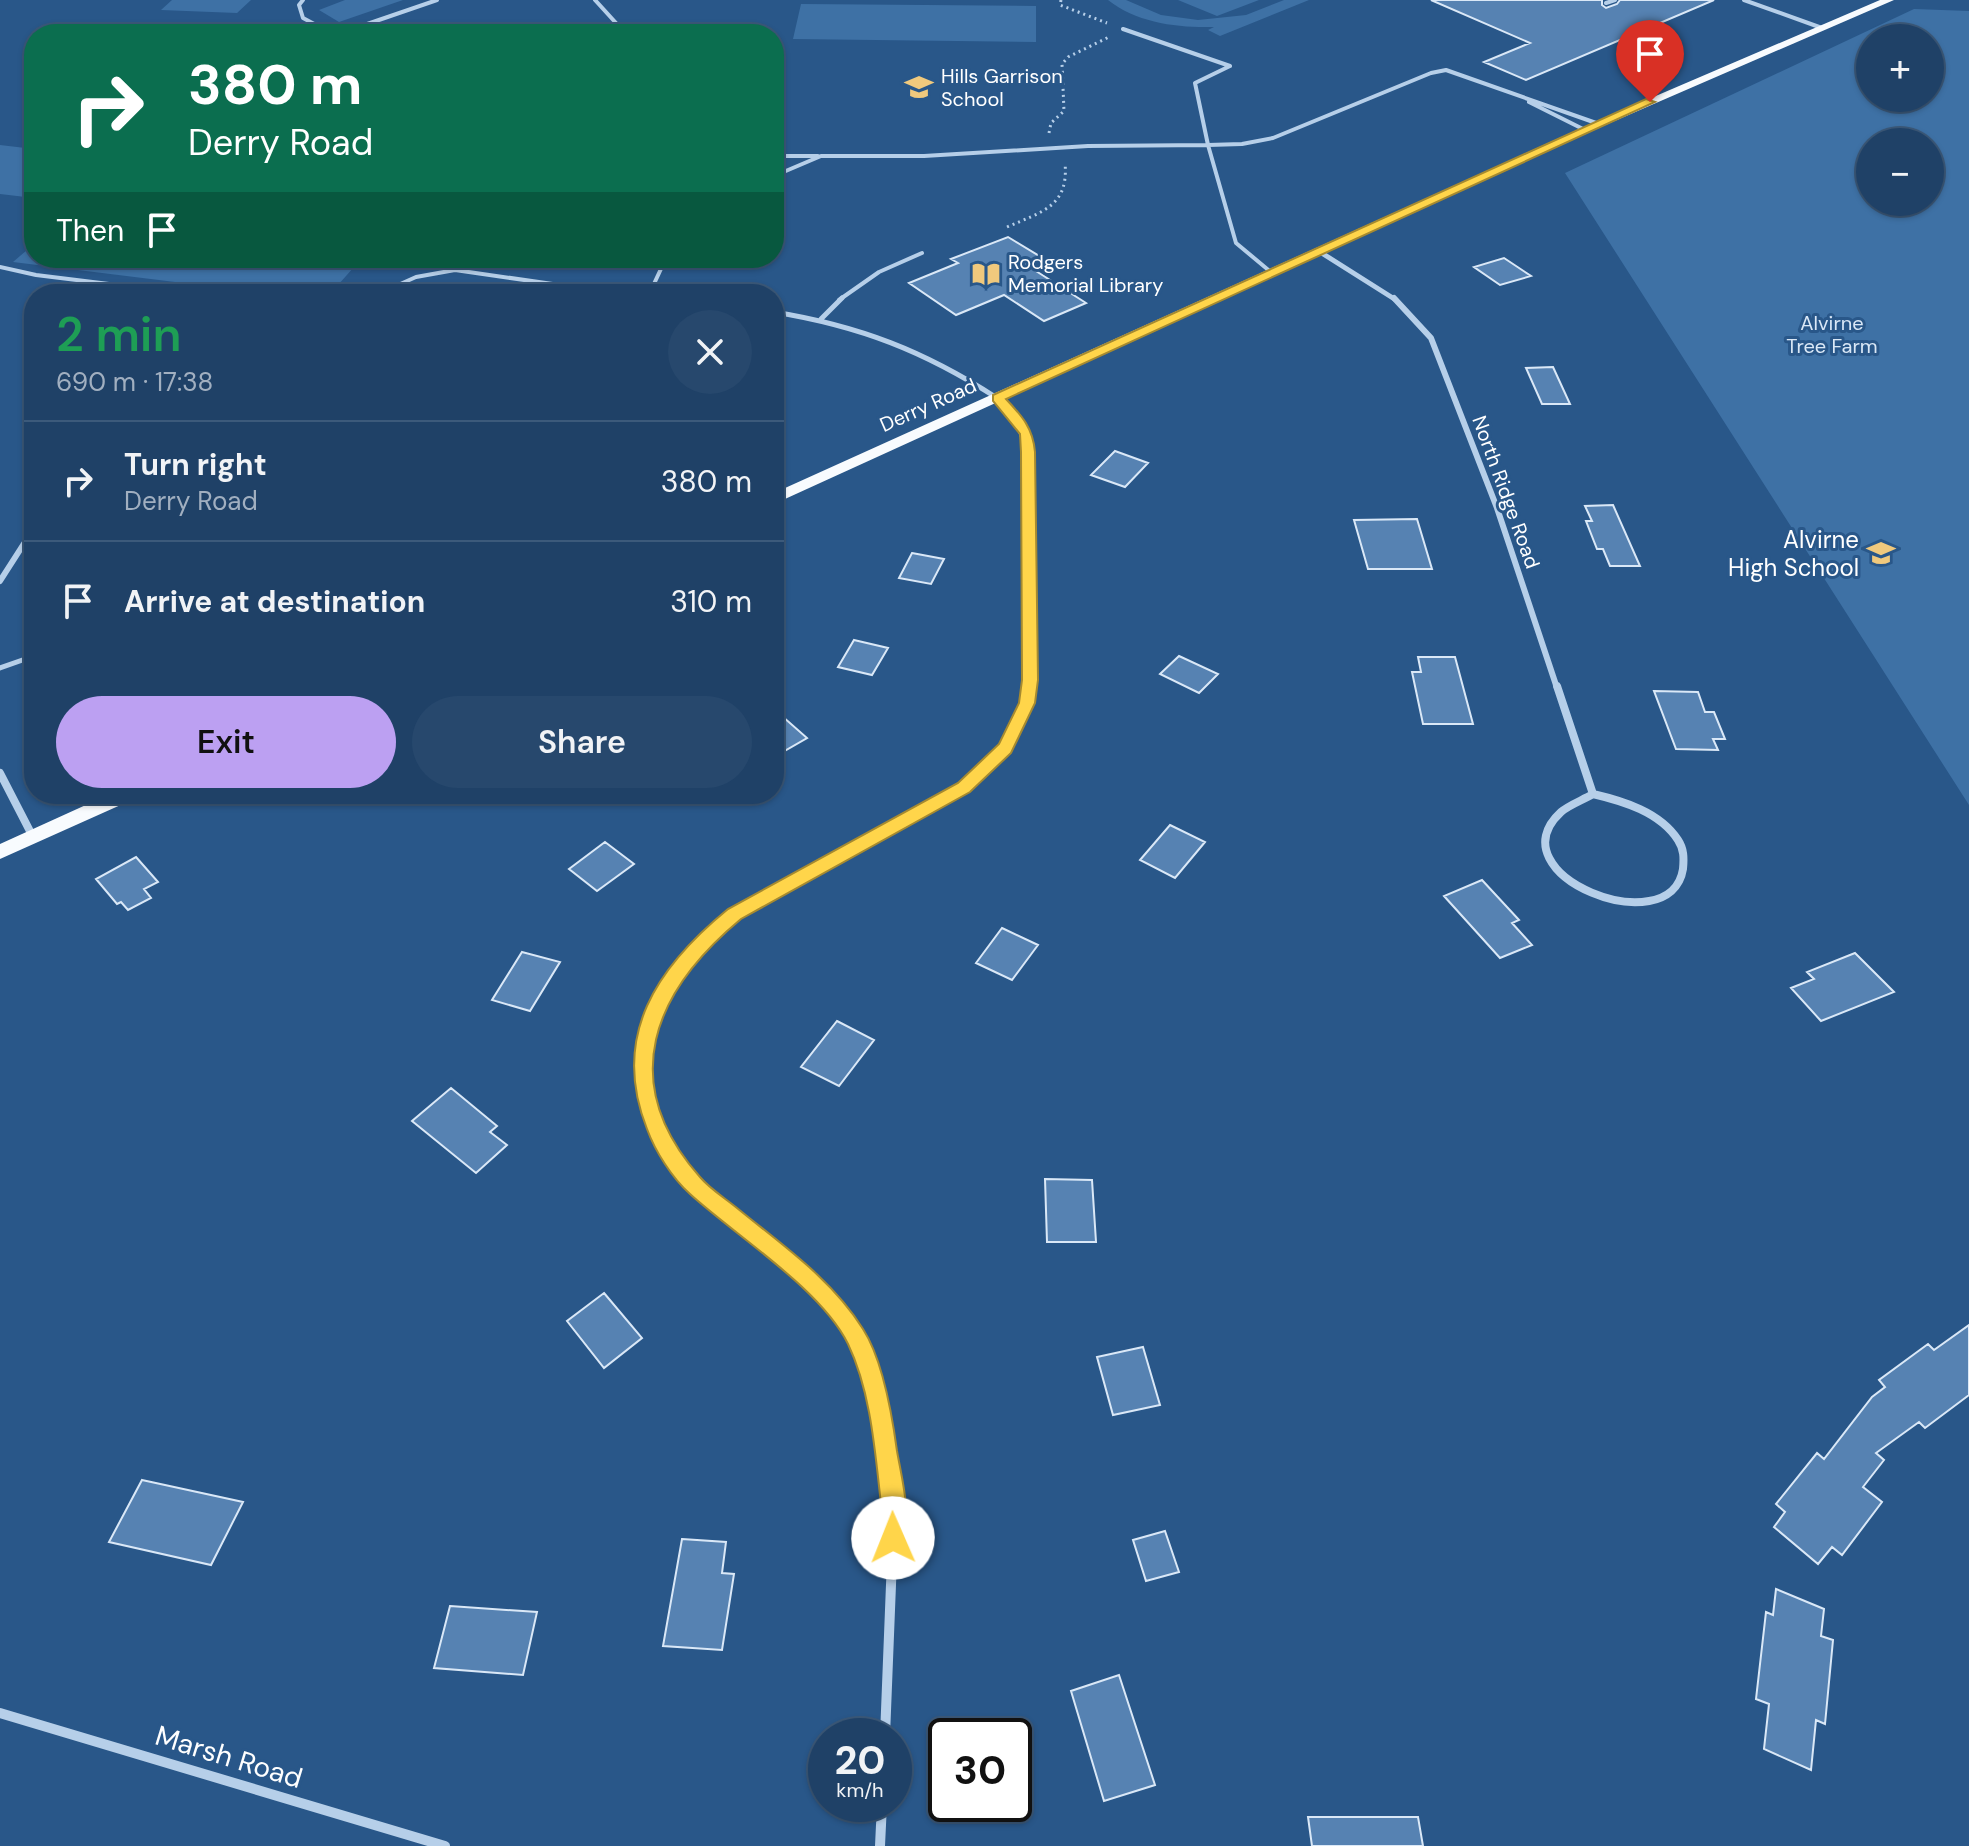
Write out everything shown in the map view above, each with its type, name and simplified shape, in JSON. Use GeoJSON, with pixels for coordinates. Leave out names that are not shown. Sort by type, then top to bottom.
{"type":"FeatureCollection","features":[{"type":"Feature","properties":{"kind":"main road","name":"Derry Road"},"geometry":{"type":"LineString","coordinates":[[784,493],[1585,130],[1889,0]]}},
{"type":"Feature","properties":{"kind":"main road"},"geometry":{"type":"LineString","coordinates":[[0,852],[105,804]]}},
{"type":"Feature","properties":{"kind":"street","name":"North Ridge Road"},"geometry":{"type":"LineString","coordinates":[[1320,252],[1397,299],[1412,311],[1431,338],[1497,508],[1593,794]]}},
{"type":"Feature","properties":{"kind":"street"},"geometry":{"type":"LineString","coordinates":[[886,1718],[894,1509],[874,1388],[857,1337],[824,1294],[694,1185],[661,1140],[644,1098],[642,1051],[654,1011],[676,972],[703,939],[734,914],[768,893],[964,787],[1005,749],[1018,727],[1027,703],[1030,680],[1027,434],[997,398]]}},
{"type":"Feature","properties":{"kind":"street"},"geometry":{"type":"LineString","coordinates":[[0,581],[24,544]]}},
{"type":"Feature","properties":{"kind":"street"},"geometry":{"type":"LineString","coordinates":[[0,773],[33,837]]}},
{"type":"Feature","properties":{"kind":"street"},"geometry":{"type":"LineString","coordinates":[[1593,794],[1633,805],[1672,832],[1683,849],[1685,866],[1680,883],[1670,895],[1649,901],[1624,902],[1598,896],[1573,885],[1558,871],[1547,856],[1544,841],[1547,827],[1574,802],[1593,794]]}},
{"type":"Feature","properties":{"kind":"street","name":"Marsh Road"},"geometry":{"type":"LineString","coordinates":[[0,1713],[445,1846]]}},
{"type":"Feature","properties":{"kind":"street"},"geometry":{"type":"LineString","coordinates":[[880,1846],[881,1822]]}},
{"type":"Feature","properties":{"kind":"lane"},"geometry":{"type":"LineString","coordinates":[[303,0],[299,5],[303,18],[315,24]]}},
{"type":"Feature","properties":{"kind":"lane"},"geometry":{"type":"LineString","coordinates":[[365,24],[437,0]]}},
{"type":"Feature","properties":{"kind":"lane"},"geometry":{"type":"LineString","coordinates":[[595,0],[617,24]]}},
{"type":"Feature","properties":{"kind":"lane"},"geometry":{"type":"LineString","coordinates":[[1606,3],[1615,0]]}},
{"type":"Feature","properties":{"kind":"lane"},"geometry":{"type":"LineString","coordinates":[[1744,0],[1822,28]]}},
{"type":"Feature","properties":{"kind":"lane"},"geometry":{"type":"LineString","coordinates":[[1123,29],[1230,66],[1195,83],[1208,145],[1236,243],[1272,273]]}},
{"type":"Feature","properties":{"kind":"lane"},"geometry":{"type":"LineString","coordinates":[[784,156],[924,156],[1088,146],[1242,144],[1273,138],[1438,71],[1457,72],[1526,100],[1599,124]]}},
{"type":"Feature","properties":{"kind":"lane"},"geometry":{"type":"LineString","coordinates":[[1526,100],[1585,130]]}},
{"type":"Feature","properties":{"kind":"lane"},"geometry":{"type":"LineString","coordinates":[[784,172],[821,156]]}},
{"type":"Feature","properties":{"kind":"lane"},"geometry":{"type":"LineString","coordinates":[[821,319],[854,285],[871,274],[922,253]]}},
{"type":"Feature","properties":{"kind":"lane"},"geometry":{"type":"LineString","coordinates":[[0,267],[109,284]]}},
{"type":"Feature","properties":{"kind":"lane"},"geometry":{"type":"LineString","coordinates":[[400,284],[416,277],[455,270],[552,284]]}},
{"type":"Feature","properties":{"kind":"lane"},"geometry":{"type":"LineString","coordinates":[[784,313],[850,324],[896,340],[997,398]]}},
{"type":"Feature","properties":{"kind":"lane"},"geometry":{"type":"LineString","coordinates":[[0,668],[24,660]]}},
{"type":"Feature","properties":{"kind":"path"},"geometry":{"type":"LineString","coordinates":[[1061,0],[1060,5],[1066,8],[1123,29]]}},
{"type":"Feature","properties":{"kind":"green space"},"geometry":{"type":"Polygon","coordinates":[[[172,0],[251,0],[237,13],[161,10],[172,0]]]}},
{"type":"Feature","properties":{"kind":"green space"},"geometry":{"type":"Polygon","coordinates":[[[345,0],[403,0],[339,22],[319,10],[345,0]]]}},
{"type":"Feature","properties":{"kind":"green space"},"geometry":{"type":"Polygon","coordinates":[[[1108,0],[1126,0],[1161,15],[1198,20],[1246,15],[1284,0],[1309,0],[1220,36],[1208,30],[1214,27],[1172,25],[1145,19],[1108,0]]]}},
{"type":"Feature","properties":{"kind":"green space"},"geometry":{"type":"Polygon","coordinates":[[[1178,0],[1259,0],[1217,16],[1178,0]]]}},
{"type":"Feature","properties":{"kind":"green space"},"geometry":{"type":"Polygon","coordinates":[[[801,4],[1036,6],[1036,42],[793,39],[801,4]]]}},
{"type":"Feature","properties":{"kind":"green space","name":"Alvirne Tree Farm"},"geometry":{"type":"Polygon","coordinates":[[[1914,9],[1969,11],[1969,805],[1565,173],[1856,36],[1856,112],[1944,112],[1944,24],[1882,24],[1914,9]]]}},
{"type":"Feature","properties":{"kind":"green space"},"geometry":{"type":"Polygon","coordinates":[[[0,145],[24,148],[24,197],[0,194],[0,145]]]}},
{"type":"Feature","properties":{"kind":"green space"},"geometry":{"type":"Polygon","coordinates":[[[24,253],[24,263],[13,262],[24,253]]]}},
{"type":"Feature","properties":{"kind":"green space"},"geometry":{"type":"Polygon","coordinates":[[[62,268],[353,268],[339,284],[191,284],[62,268]]]}},
{"type":"Feature","properties":{"kind":"building"},"geometry":{"type":"Polygon","coordinates":[[[1431,0],[1602,0],[1606,8],[1620,0],[1714,0],[1526,80],[1484,62],[1530,43],[1431,0]]]}},
{"type":"Feature","properties":{"kind":"building","name":"Rodgers Memorial Library"},"geometry":{"type":"Polygon","coordinates":[[[1008,237],[1041,257],[1025,264],[1086,303],[1044,321],[1004,295],[956,315],[909,283],[958,263],[951,259],[1008,237]]]}},
{"type":"Feature","properties":{"kind":"building"},"geometry":{"type":"Polygon","coordinates":[[[1504,258],[1531,276],[1500,285],[1474,267],[1504,258]]]}},
{"type":"Feature","properties":{"kind":"building"},"geometry":{"type":"Polygon","coordinates":[[[1553,367],[1570,404],[1542,404],[1526,368],[1553,367]]]}},
{"type":"Feature","properties":{"kind":"building"},"geometry":{"type":"Polygon","coordinates":[[[1115,451],[1148,463],[1125,487],[1091,475],[1115,451]]]}},
{"type":"Feature","properties":{"kind":"building"},"geometry":{"type":"Polygon","coordinates":[[[1613,505],[1640,566],[1610,566],[1603,549],[1597,549],[1586,521],[1592,521],[1585,506],[1613,505]]]}},
{"type":"Feature","properties":{"kind":"building"},"geometry":{"type":"Polygon","coordinates":[[[1417,519],[1432,569],[1368,569],[1354,520],[1417,519]]]}},
{"type":"Feature","properties":{"kind":"building"},"geometry":{"type":"Polygon","coordinates":[[[912,553],[944,559],[931,584],[899,578],[912,553]]]}},
{"type":"Feature","properties":{"kind":"building"},"geometry":{"type":"Polygon","coordinates":[[[854,640],[888,648],[872,675],[838,667],[854,640]]]}},
{"type":"Feature","properties":{"kind":"building"},"geometry":{"type":"Polygon","coordinates":[[[1179,656],[1218,674],[1199,693],[1160,674],[1179,656]]]}},
{"type":"Feature","properties":{"kind":"building"},"geometry":{"type":"Polygon","coordinates":[[[1418,657],[1455,657],[1473,724],[1423,724],[1412,672],[1421,672],[1418,657]]]}},
{"type":"Feature","properties":{"kind":"building"},"geometry":{"type":"Polygon","coordinates":[[[1654,691],[1698,692],[1705,712],[1714,712],[1725,739],[1713,739],[1718,750],[1676,749],[1654,691]]]}},
{"type":"Feature","properties":{"kind":"building"},"geometry":{"type":"Polygon","coordinates":[[[784,718],[807,738],[784,751],[784,718]]]}},
{"type":"Feature","properties":{"kind":"building"},"geometry":{"type":"Polygon","coordinates":[[[1170,825],[1205,842],[1175,878],[1140,860],[1170,825]]]}},
{"type":"Feature","properties":{"kind":"building"},"geometry":{"type":"Polygon","coordinates":[[[605,842],[634,864],[597,891],[569,869],[605,842]]]}},
{"type":"Feature","properties":{"kind":"building"},"geometry":{"type":"Polygon","coordinates":[[[136,857],[158,882],[144,889],[151,898],[128,910],[121,902],[117,904],[96,879],[136,857]]]}},
{"type":"Feature","properties":{"kind":"building"},"geometry":{"type":"Polygon","coordinates":[[[1482,880],[1519,920],[1512,923],[1532,945],[1500,958],[1444,896],[1482,880]]]}},
{"type":"Feature","properties":{"kind":"building"},"geometry":{"type":"Polygon","coordinates":[[[1002,928],[1038,945],[1012,980],[976,963],[1002,928]]]}},
{"type":"Feature","properties":{"kind":"building"},"geometry":{"type":"Polygon","coordinates":[[[522,952],[560,962],[530,1011],[492,1000],[522,952]]]}},
{"type":"Feature","properties":{"kind":"building"},"geometry":{"type":"Polygon","coordinates":[[[1855,953],[1894,992],[1821,1021],[1791,988],[1814,979],[1807,972],[1855,953]]]}},
{"type":"Feature","properties":{"kind":"building"},"geometry":{"type":"Polygon","coordinates":[[[837,1021],[874,1040],[839,1086],[801,1067],[837,1021]]]}},
{"type":"Feature","properties":{"kind":"building"},"geometry":{"type":"Polygon","coordinates":[[[451,1088],[497,1126],[490,1132],[507,1145],[476,1173],[412,1121],[451,1088]]]}},
{"type":"Feature","properties":{"kind":"building"},"geometry":{"type":"Polygon","coordinates":[[[1045,1179],[1092,1180],[1096,1242],[1047,1242],[1045,1179]]]}},
{"type":"Feature","properties":{"kind":"building"},"geometry":{"type":"Polygon","coordinates":[[[604,1293],[642,1338],[604,1368],[567,1321],[604,1293]]]}},
{"type":"Feature","properties":{"kind":"building"},"geometry":{"type":"Polygon","coordinates":[[[1969,1325],[1969,1395],[1925,1428],[1919,1422],[1876,1453],[1884,1460],[1863,1487],[1882,1502],[1842,1555],[1832,1547],[1818,1564],[1774,1527],[1785,1512],[1776,1504],[1817,1453],[1824,1459],[1872,1397],[1885,1387],[1879,1380],[1928,1344],[1934,1350],[1969,1325]]]}},
{"type":"Feature","properties":{"kind":"building"},"geometry":{"type":"Polygon","coordinates":[[[1143,1347],[1160,1405],[1113,1415],[1097,1357],[1143,1347]]]}},
{"type":"Feature","properties":{"kind":"building"},"geometry":{"type":"Polygon","coordinates":[[[142,1480],[243,1502],[211,1565],[109,1542],[142,1480]]]}},
{"type":"Feature","properties":{"kind":"building"},"geometry":{"type":"Polygon","coordinates":[[[1165,1531],[1179,1572],[1146,1581],[1133,1540],[1165,1531]]]}},
{"type":"Feature","properties":{"kind":"building"},"geometry":{"type":"Polygon","coordinates":[[[682,1539],[726,1542],[722,1573],[734,1574],[722,1650],[663,1646],[682,1539]]]}},
{"type":"Feature","properties":{"kind":"building"},"geometry":{"type":"Polygon","coordinates":[[[1776,1589],[1824,1609],[1821,1636],[1833,1640],[1825,1724],[1816,1720],[1811,1770],[1764,1749],[1769,1704],[1756,1699],[1766,1612],[1773,1615],[1776,1589]]]}},
{"type":"Feature","properties":{"kind":"building"},"geometry":{"type":"Polygon","coordinates":[[[450,1606],[537,1612],[523,1675],[434,1668],[450,1606]]]}},
{"type":"Feature","properties":{"kind":"building"},"geometry":{"type":"Polygon","coordinates":[[[1119,1675],[1155,1785],[1104,1801],[1071,1691],[1119,1675]]]}},
{"type":"Feature","properties":{"kind":"building"},"geometry":{"type":"Polygon","coordinates":[[[1308,1817],[1418,1817],[1423,1846],[1312,1846],[1308,1817]]]}},
{"type":"Feature","properties":{"kind":"place","name":"Hills Garrison School"},"geometry":{"type":"Point","coordinates":[919,87]}},
{"type":"Feature","properties":{"kind":"place","name":"Rodgers Memorial Library"},"geometry":{"type":"Point","coordinates":[986,274]}},
{"type":"Feature","properties":{"kind":"place","name":"Alvirne High School"},"geometry":{"type":"Point","coordinates":[1881,553]}},
{"type":"Feature","properties":{"kind":"route"},"geometry":{"type":"LineString","coordinates":[[893,1538],[894,1509],[884,1439],[874,1388],[857,1337],[824,1294],[694,1185],[661,1140],[644,1098],[642,1051],[654,1011],[676,972],[703,939],[734,914],[964,787],[1005,749],[1018,727],[1027,703],[1030,680],[1027,434],[997,398],[1650,102]]}}]}
